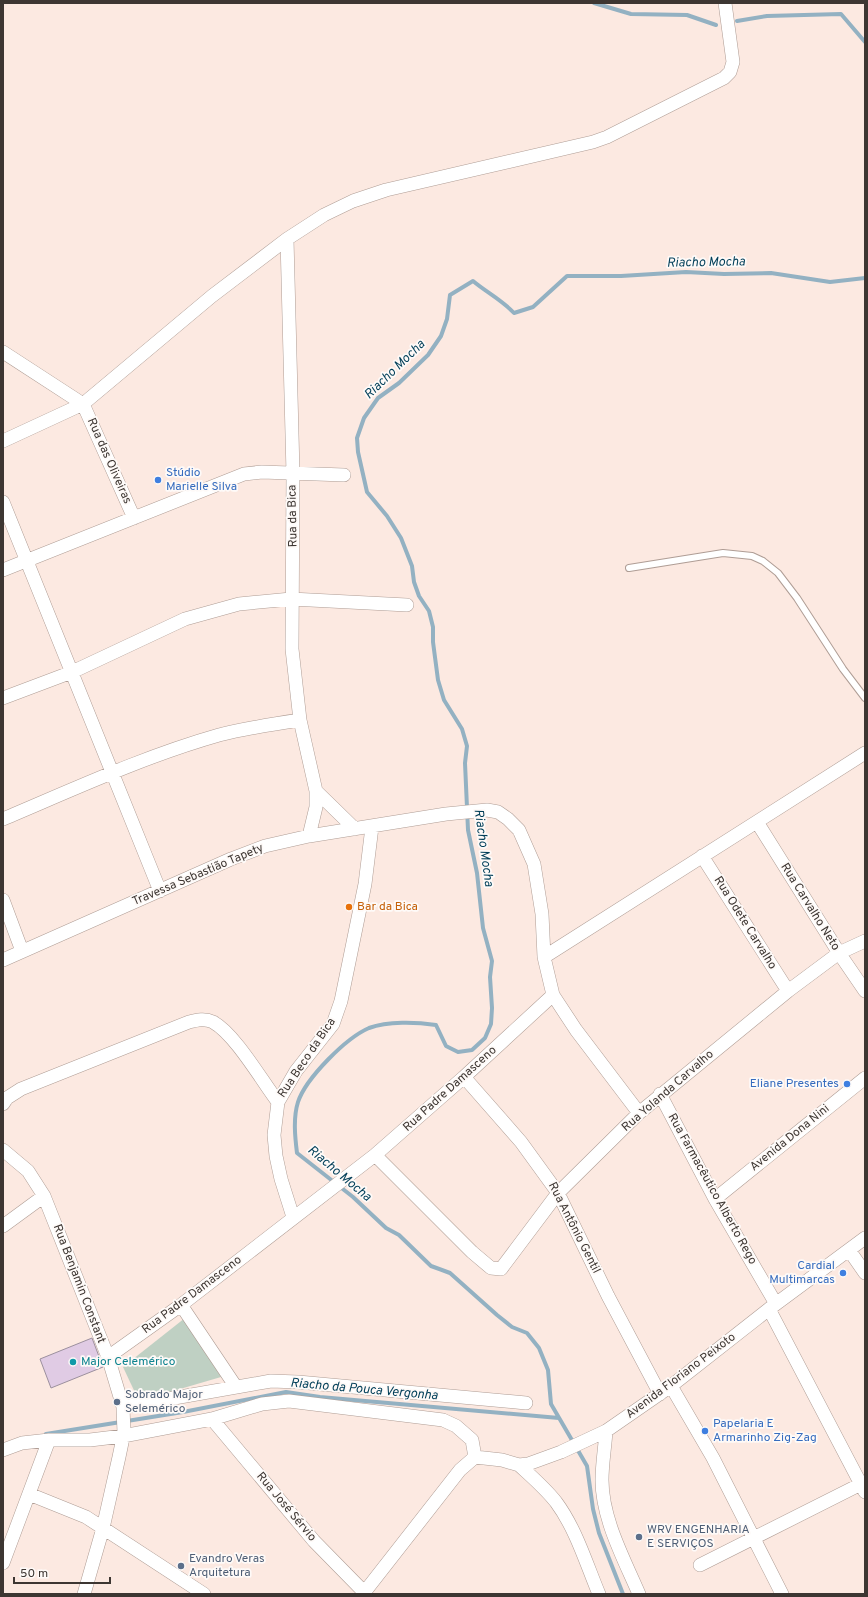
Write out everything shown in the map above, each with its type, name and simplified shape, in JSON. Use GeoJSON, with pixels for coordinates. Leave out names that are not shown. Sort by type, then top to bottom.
{"type":"FeatureCollection","features":[{"type":"Feature","properties":{"kind":"street"},"geometry":{"type":"LineString","coordinates":[[3,441],[83,404],[212,296],[287,239],[324,215],[353,201],[386,190],[594,142],[607,137],[724,78],[730,72],[733,62],[725,3]]}},
{"type":"Feature","properties":{"kind":"street","name":"Rua da Bica"},"geometry":{"type":"LineString","coordinates":[[287,239],[293,553],[291,599],[292,649],[300,720],[316,791],[316,807],[309,836]]}},
{"type":"Feature","properties":{"kind":"street"},"geometry":{"type":"LineString","coordinates":[[3,352],[83,404]]}},
{"type":"Feature","properties":{"kind":"street","name":"Rua das Oliveiras"},"geometry":{"type":"LineString","coordinates":[[83,404],[134,518]]}},
{"type":"Feature","properties":{"kind":"street"},"geometry":{"type":"LineString","coordinates":[[3,570],[244,474],[262,472],[344,475]]}},
{"type":"Feature","properties":{"kind":"street"},"geometry":{"type":"LineString","coordinates":[[3,502],[111,773],[160,891]]}},
{"type":"Feature","properties":{"kind":"street"},"geometry":{"type":"LineString","coordinates":[[3,698],[72,672],[185,619],[239,604],[291,599],[407,605]]}},
{"type":"Feature","properties":{"kind":"street"},"geometry":{"type":"LineString","coordinates":[[3,818],[111,773],[180,748],[220,735],[300,720]]}},
{"type":"Feature","properties":{"kind":"street"},"geometry":{"type":"LineString","coordinates":[[639,1113],[576,1030],[553,995],[544,957],[865,753]]}},
{"type":"Feature","properties":{"kind":"street"},"geometry":{"type":"LineString","coordinates":[[316,791],[355,829]]}},
{"type":"Feature","properties":{"kind":"street","name":"Travessa Sebastião Tapety"},"geometry":{"type":"LineString","coordinates":[[3,960],[258,848],[309,836],[446,814],[487,810],[498,812],[519,830],[534,864],[542,914],[544,957]]}},
{"type":"Feature","properties":{"kind":"street","name":"Rua Carvalho Neto"},"geometry":{"type":"LineString","coordinates":[[757,822],[839,953],[865,991]]}},
{"type":"Feature","properties":{"kind":"street","name":"Rua Beco da Bica"},"geometry":{"type":"LineString","coordinates":[[293,1217],[281,1179],[276,1156],[274,1135],[278,1102],[296,1071],[333,1024],[341,1001],[365,884],[372,827]]}},
{"type":"Feature","properties":{"kind":"street","name":"Rua Odete Carvalho"},"geometry":{"type":"LineString","coordinates":[[702,856],[788,991]]}},
{"type":"Feature","properties":{"kind":"street"},"geometry":{"type":"LineString","coordinates":[[3,900],[22,951]]}},
{"type":"Feature","properties":{"kind":"street","name":"Rua Yolanda Carvalho"},"geometry":{"type":"LineString","coordinates":[[375,1155],[472,1252],[491,1268],[499,1270],[503,1267],[558,1193],[660,1094],[788,991],[839,953],[865,941]]}},
{"type":"Feature","properties":{"kind":"street","name":"Rua Padre Damasceno"},"geometry":{"type":"LineString","coordinates":[[108,1357],[181,1305],[375,1155],[464,1077],[553,995]]}},
{"type":"Feature","properties":{"kind":"street"},"geometry":{"type":"LineString","coordinates":[[3,1104],[7,1098],[21,1089],[188,1022],[200,1019],[212,1022],[223,1030],[236,1044],[278,1102]]}},
{"type":"Feature","properties":{"kind":"street","name":"Rua Antônio Gentil"},"geometry":{"type":"LineString","coordinates":[[464,1077],[522,1142],[558,1193],[608,1296],[660,1394]]}},
{"type":"Feature","properties":{"kind":"street","name":"Avenida Dona Nini"},"geometry":{"type":"LineString","coordinates":[[715,1198],[865,1078]]}},
{"type":"Feature","properties":{"kind":"street","name":"Rua Farmacêutico Alberto Rego"},"geometry":{"type":"LineString","coordinates":[[660,1094],[773,1307],[864,1486]]}},
{"type":"Feature","properties":{"kind":"street","name":"Rua Benjamin Constant"},"geometry":{"type":"LineString","coordinates":[[3,1150],[28,1171],[44,1196],[108,1357],[123,1411],[123,1435],[103,1528],[84,1594]]}},
{"type":"Feature","properties":{"kind":"street"},"geometry":{"type":"LineString","coordinates":[[3,1226],[44,1196]]}},
{"type":"Feature","properties":{"kind":"street","name":"Avenida Floriano Peixoto"},"geometry":{"type":"LineString","coordinates":[[475,1457],[502,1460],[519,1465],[536,1462],[606,1431],[672,1386],[773,1307],[865,1238]]}},
{"type":"Feature","properties":{"kind":"street"},"geometry":{"type":"LineString","coordinates":[[849,1250],[865,1273]]}},
{"type":"Feature","properties":{"kind":"street"},"geometry":{"type":"LineString","coordinates":[[181,1305],[236,1387]]}},
{"type":"Feature","properties":{"kind":"street"},"geometry":{"type":"LineString","coordinates":[[123,1411],[236,1387],[271,1382],[298,1382],[526,1403]]}},
{"type":"Feature","properties":{"kind":"street"},"geometry":{"type":"LineString","coordinates":[[672,1386],[755,1539],[782,1594]]}},
{"type":"Feature","properties":{"kind":"street"},"geometry":{"type":"LineString","coordinates":[[3,1450],[22,1443],[49,1440],[90,1440],[123,1435],[212,1419],[262,1404],[289,1401],[443,1420],[456,1426],[472,1440],[475,1457],[460,1470],[364,1593]]}},
{"type":"Feature","properties":{"kind":"street","name":"Rua José Sérvio"},"geometry":{"type":"LineString","coordinates":[[212,1419],[314,1541],[364,1593]]}},
{"type":"Feature","properties":{"kind":"street"},"geometry":{"type":"LineString","coordinates":[[606,1431],[602,1481],[605,1504],[619,1546],[639,1594]]}},
{"type":"Feature","properties":{"kind":"street"},"geometry":{"type":"LineString","coordinates":[[3,1563],[49,1440]]}},
{"type":"Feature","properties":{"kind":"street"},"geometry":{"type":"LineString","coordinates":[[519,1465],[546,1489],[556,1503],[575,1535],[595,1592]]}},
{"type":"Feature","properties":{"kind":"street"},"geometry":{"type":"LineString","coordinates":[[700,1565],[864,1486]]}},
{"type":"Feature","properties":{"kind":"street"},"geometry":{"type":"LineString","coordinates":[[29,1494],[70,1509],[103,1528],[204,1594]]}},
{"type":"Feature","properties":{"kind":"lane"},"geometry":{"type":"LineString","coordinates":[[629,568],[723,552],[752,556],[763,561],[778,573],[797,598],[843,669],[865,698]]}},
{"type":"Feature","properties":{"kind":"green space"},"geometry":{"type":"Polygon","coordinates":[[[185,1318],[221,1377],[139,1401],[123,1367],[185,1318]]]}},
{"type":"Feature","properties":{"kind":"building","name":"Major Celemérico"},"geometry":{"type":"Polygon","coordinates":[[[92,1338],[103,1367],[51,1388],[40,1359],[92,1338]]]}},
{"type":"Feature","properties":{"kind":"waterway"},"geometry":{"type":"LineString","coordinates":[[594,3],[631,14],[687,15],[716,25]]}},
{"type":"Feature","properties":{"kind":"waterway"},"geometry":{"type":"LineString","coordinates":[[737,21],[767,16],[841,14],[865,42]]}},
{"type":"Feature","properties":{"kind":"waterway","name":"Riacho Mocha"},"geometry":{"type":"LineString","coordinates":[[623,1594],[599,1533],[593,1509],[587,1466],[551,1404],[548,1370],[539,1348],[527,1333],[512,1327],[450,1273],[431,1266],[399,1235],[386,1228],[353,1197],[297,1153],[295,1114],[302,1092],[318,1071],[349,1040],[369,1028],[385,1024],[420,1023],[436,1025],[446,1046],[458,1052],[472,1050],[485,1038],[491,1024],[492,1008],[490,977],[492,961],[483,928],[477,873],[468,830],[465,763],[467,746],[462,729],[444,700],[438,680],[433,642],[433,627],[429,611],[419,596],[414,582],[412,566],[401,538],[387,516],[367,492],[358,452],[357,438],[364,418],[378,398],[399,383],[428,355],[441,336],[447,319],[450,295],[473,281],[514,313],[533,307],[567,276],[621,276],[686,272],[724,274],[771,273],[830,282],[865,278]]}},
{"type":"Feature","properties":{"kind":"waterway","name":"Riacho da Pouca Vergonha"},"geometry":{"type":"LineString","coordinates":[[46,1434],[183,1412],[286,1392],[320,1397],[559,1418]]}},
{"type":"Feature","properties":{"kind":"place","name":"Stúdio Marielle Silva"},"geometry":{"type":"Point","coordinates":[158,480]}},
{"type":"Feature","properties":{"kind":"place","name":"Bar da Bica"},"geometry":{"type":"Point","coordinates":[349,907]}},
{"type":"Feature","properties":{"kind":"place","name":"Eliane Presentes"},"geometry":{"type":"Point","coordinates":[847,1084]}},
{"type":"Feature","properties":{"kind":"place","name":"Cardial Multimarcas"},"geometry":{"type":"Point","coordinates":[843,1273]}},
{"type":"Feature","properties":{"kind":"place","name":"Major Celemérico"},"geometry":{"type":"Point","coordinates":[73,1362]}},
{"type":"Feature","properties":{"kind":"place","name":"Sobrado Major Selemérico"},"geometry":{"type":"Point","coordinates":[117,1402]}},
{"type":"Feature","properties":{"kind":"place","name":"Papelaria E Armarinho Zig-Zag"},"geometry":{"type":"Point","coordinates":[705,1431]}},
{"type":"Feature","properties":{"kind":"place","name":"WRV ENGENHARIA E SERVIÇOS"},"geometry":{"type":"Point","coordinates":[639,1537]}},
{"type":"Feature","properties":{"kind":"place","name":"Evandro Veras Arquitetura"},"geometry":{"type":"Point","coordinates":[181,1566]}}]}
